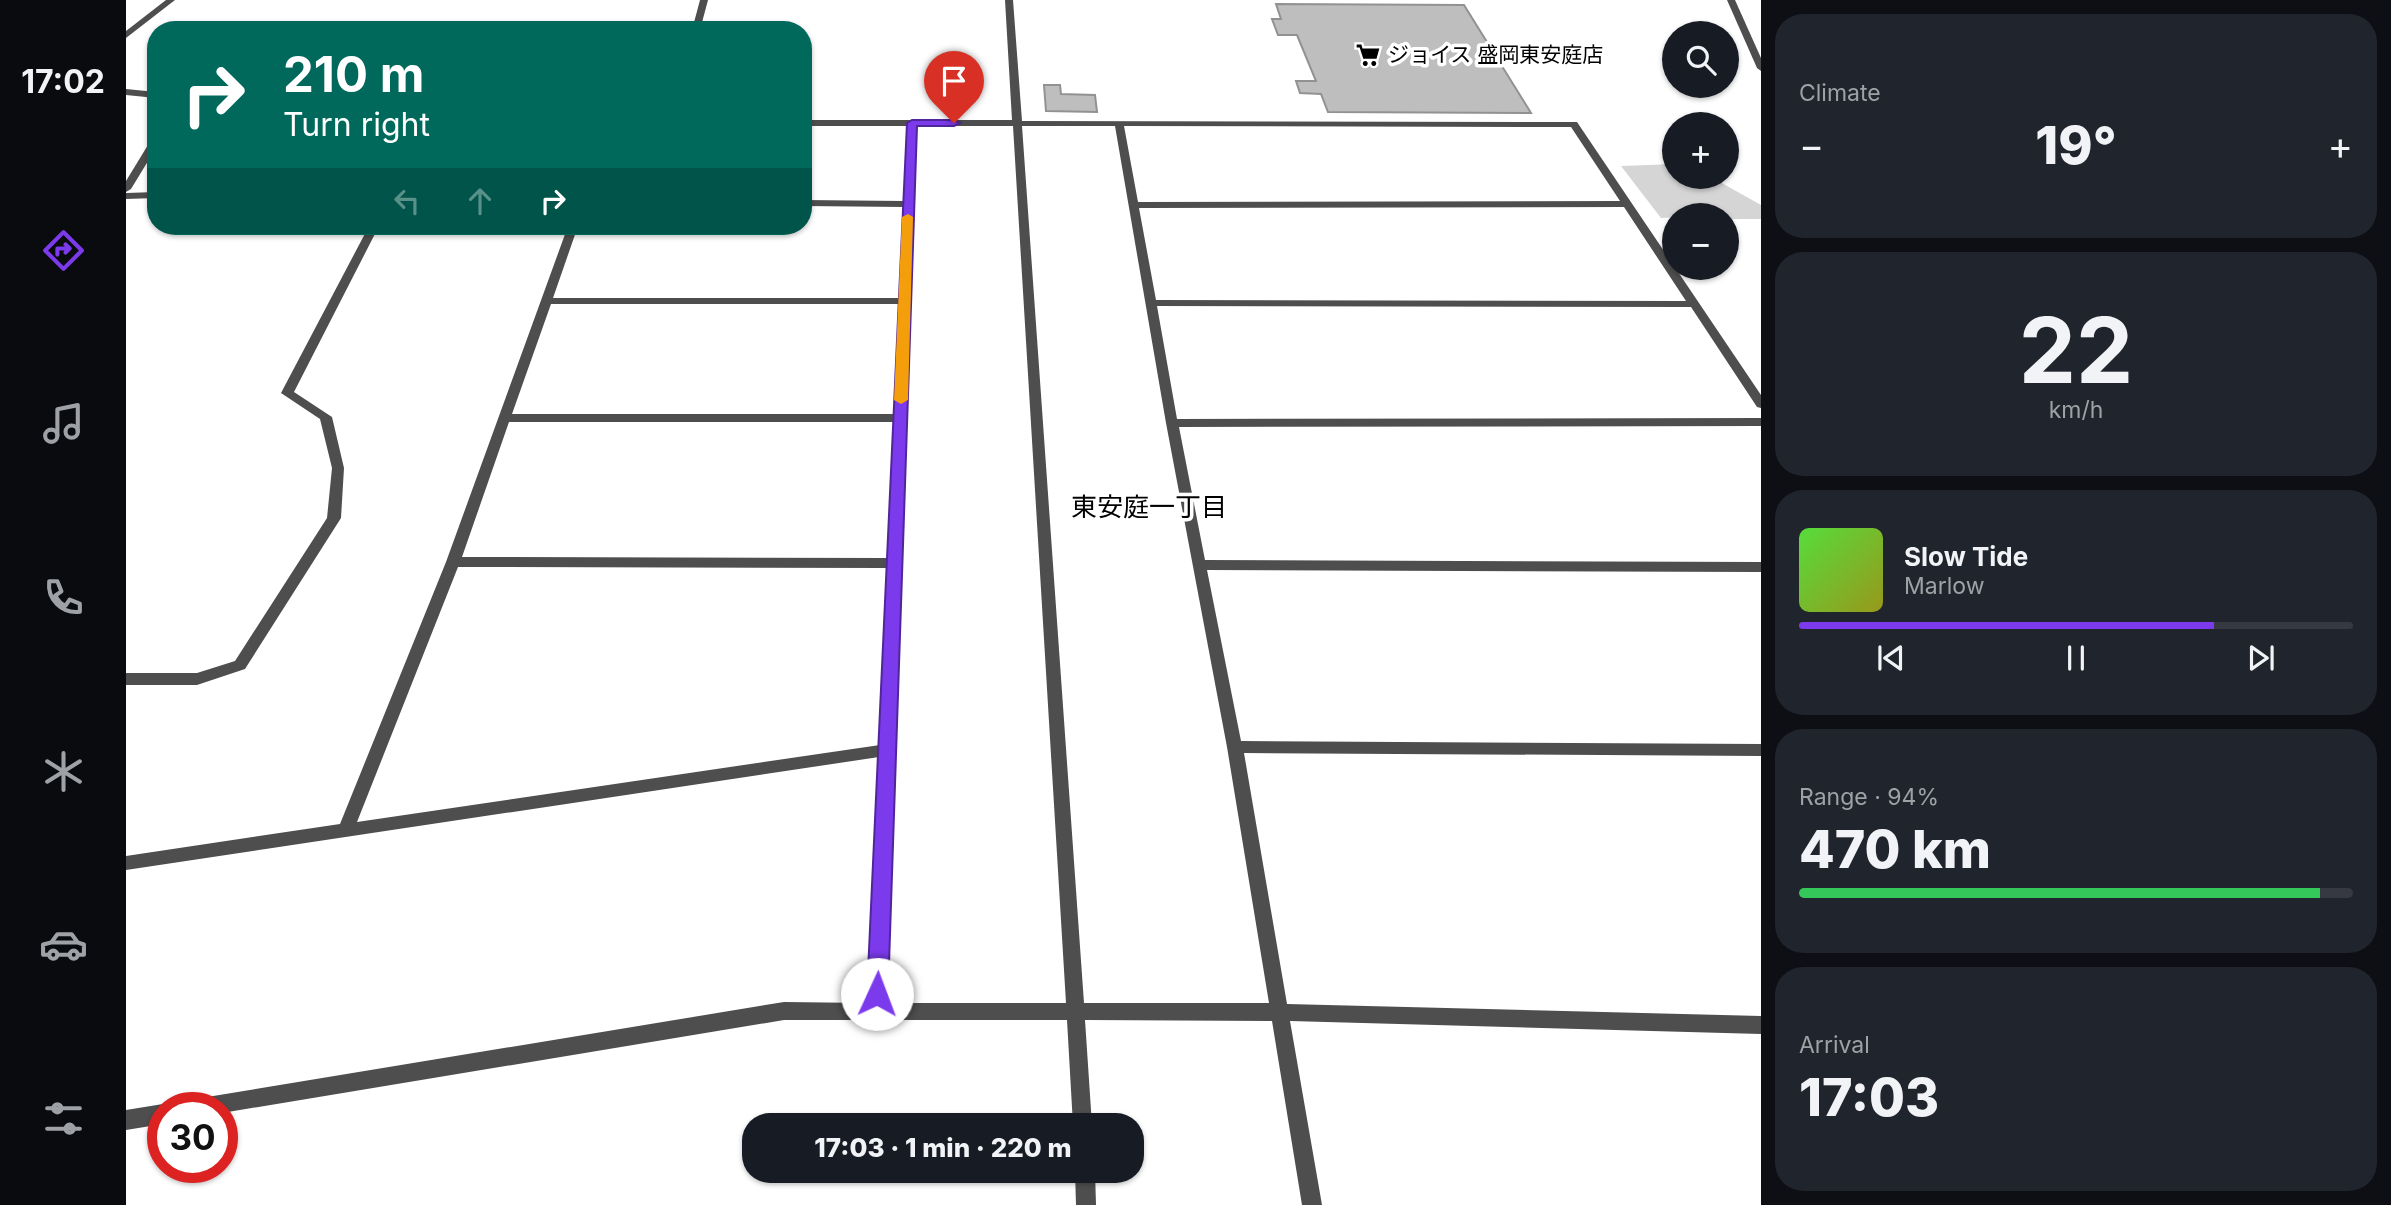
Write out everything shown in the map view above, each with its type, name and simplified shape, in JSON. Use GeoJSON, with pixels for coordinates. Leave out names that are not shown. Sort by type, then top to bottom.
{"type":"FeatureCollection","features":[{"type":"Feature","properties":{"kind":"street"},"geometry":{"type":"LineString","coordinates":[[126,35],[171,0]]}},
{"type":"Feature","properties":{"kind":"street"},"geometry":{"type":"LineString","coordinates":[[698,21],[704,0]]}},
{"type":"Feature","properties":{"kind":"street"},"geometry":{"type":"LineString","coordinates":[[1009,0],[1082,1113]]}},
{"type":"Feature","properties":{"kind":"street"},"geometry":{"type":"LineString","coordinates":[[1731,0],[1761,68]]}},
{"type":"Feature","properties":{"kind":"street"},"geometry":{"type":"LineString","coordinates":[[126,92],[147,93]]}},
{"type":"Feature","properties":{"kind":"street"},"geometry":{"type":"LineString","coordinates":[[812,122],[1574,124],[1761,404]]}},
{"type":"Feature","properties":{"kind":"street"},"geometry":{"type":"LineString","coordinates":[[877,1012],[892,563],[912,123]]}},
{"type":"Feature","properties":{"kind":"street"},"geometry":{"type":"LineString","coordinates":[[1119,123],[1172,423],[1235,747],[1312,1205]]}},
{"type":"Feature","properties":{"kind":"street"},"geometry":{"type":"LineString","coordinates":[[126,189],[147,155]]}},
{"type":"Feature","properties":{"kind":"street"},"geometry":{"type":"LineString","coordinates":[[126,196],[147,195]]}},
{"type":"Feature","properties":{"kind":"street"},"geometry":{"type":"LineString","coordinates":[[812,203],[908,204]]}},
{"type":"Feature","properties":{"kind":"street"},"geometry":{"type":"LineString","coordinates":[[1135,205],[1626,204]]}},
{"type":"Feature","properties":{"kind":"street"},"geometry":{"type":"LineString","coordinates":[[126,679],[198,679],[240,665],[334,518],[338,468],[326,417],[287,393],[369,235]]}},
{"type":"Feature","properties":{"kind":"street"},"geometry":{"type":"LineString","coordinates":[[346,829],[453,562],[570,235]]}},
{"type":"Feature","properties":{"kind":"street"},"geometry":{"type":"LineString","coordinates":[[546,301],[906,301]]}},
{"type":"Feature","properties":{"kind":"street"},"geometry":{"type":"LineString","coordinates":[[1151,303],[1694,304]]}},
{"type":"Feature","properties":{"kind":"street"},"geometry":{"type":"LineString","coordinates":[[504,418],[900,418]]}},
{"type":"Feature","properties":{"kind":"street"},"geometry":{"type":"LineString","coordinates":[[1172,423],[1761,422]]}},
{"type":"Feature","properties":{"kind":"street"},"geometry":{"type":"LineString","coordinates":[[453,562],[892,563]]}},
{"type":"Feature","properties":{"kind":"street"},"geometry":{"type":"LineString","coordinates":[[1199,565],[1761,567]]}},
{"type":"Feature","properties":{"kind":"street"},"geometry":{"type":"LineString","coordinates":[[1235,747],[1761,750]]}},
{"type":"Feature","properties":{"kind":"street"},"geometry":{"type":"LineString","coordinates":[[126,863],[886,750]]}},
{"type":"Feature","properties":{"kind":"street"},"geometry":{"type":"LineString","coordinates":[[238,1101],[784,1012],[1279,1012],[1761,1025]]}},
{"type":"Feature","properties":{"kind":"street"},"geometry":{"type":"LineString","coordinates":[[126,1120],[147,1117]]}},
{"type":"Feature","properties":{"kind":"street"},"geometry":{"type":"LineString","coordinates":[[1085,1183],[1086,1205]]}},
{"type":"Feature","properties":{"kind":"shaded area"},"geometry":{"type":"Polygon","coordinates":[[[1662,164],[1662,189],[1732,189],[1761,205],[1761,219],[1739,219],[1739,203],[1662,203],[1661,218],[1621,166],[1662,164]]]}},
{"type":"Feature","properties":{"kind":"building"},"geometry":{"type":"Polygon","coordinates":[[[1276,4],[1464,5],[1531,113],[1328,112],[1321,94],[1300,93],[1296,81],[1316,81],[1297,35],[1278,35],[1272,19],[1281,19],[1276,4]]]}},
{"type":"Feature","properties":{"kind":"building"},"geometry":{"type":"Polygon","coordinates":[[[1044,85],[1060,85],[1061,94],[1095,95],[1097,112],[1046,111],[1044,85]]]}},
{"type":"Feature","properties":{"kind":"slow traffic"},"geometry":{"type":"LineString","coordinates":[[901,400],[908,217]]}},
{"type":"Feature","properties":{"kind":"place","name":"ジョイス 盛岡東安庭店"},"geometry":{"type":"Point","coordinates":[1368,55]}},
{"type":"Feature","properties":{"kind":"district","name":"東安庭一丁目"},"geometry":{"type":"Point","coordinates":[1149,507]}},
{"type":"Feature","properties":{"kind":"route"},"geometry":{"type":"LineString","coordinates":[[877,994],[892,563],[912,123],[954,123]]}}]}
